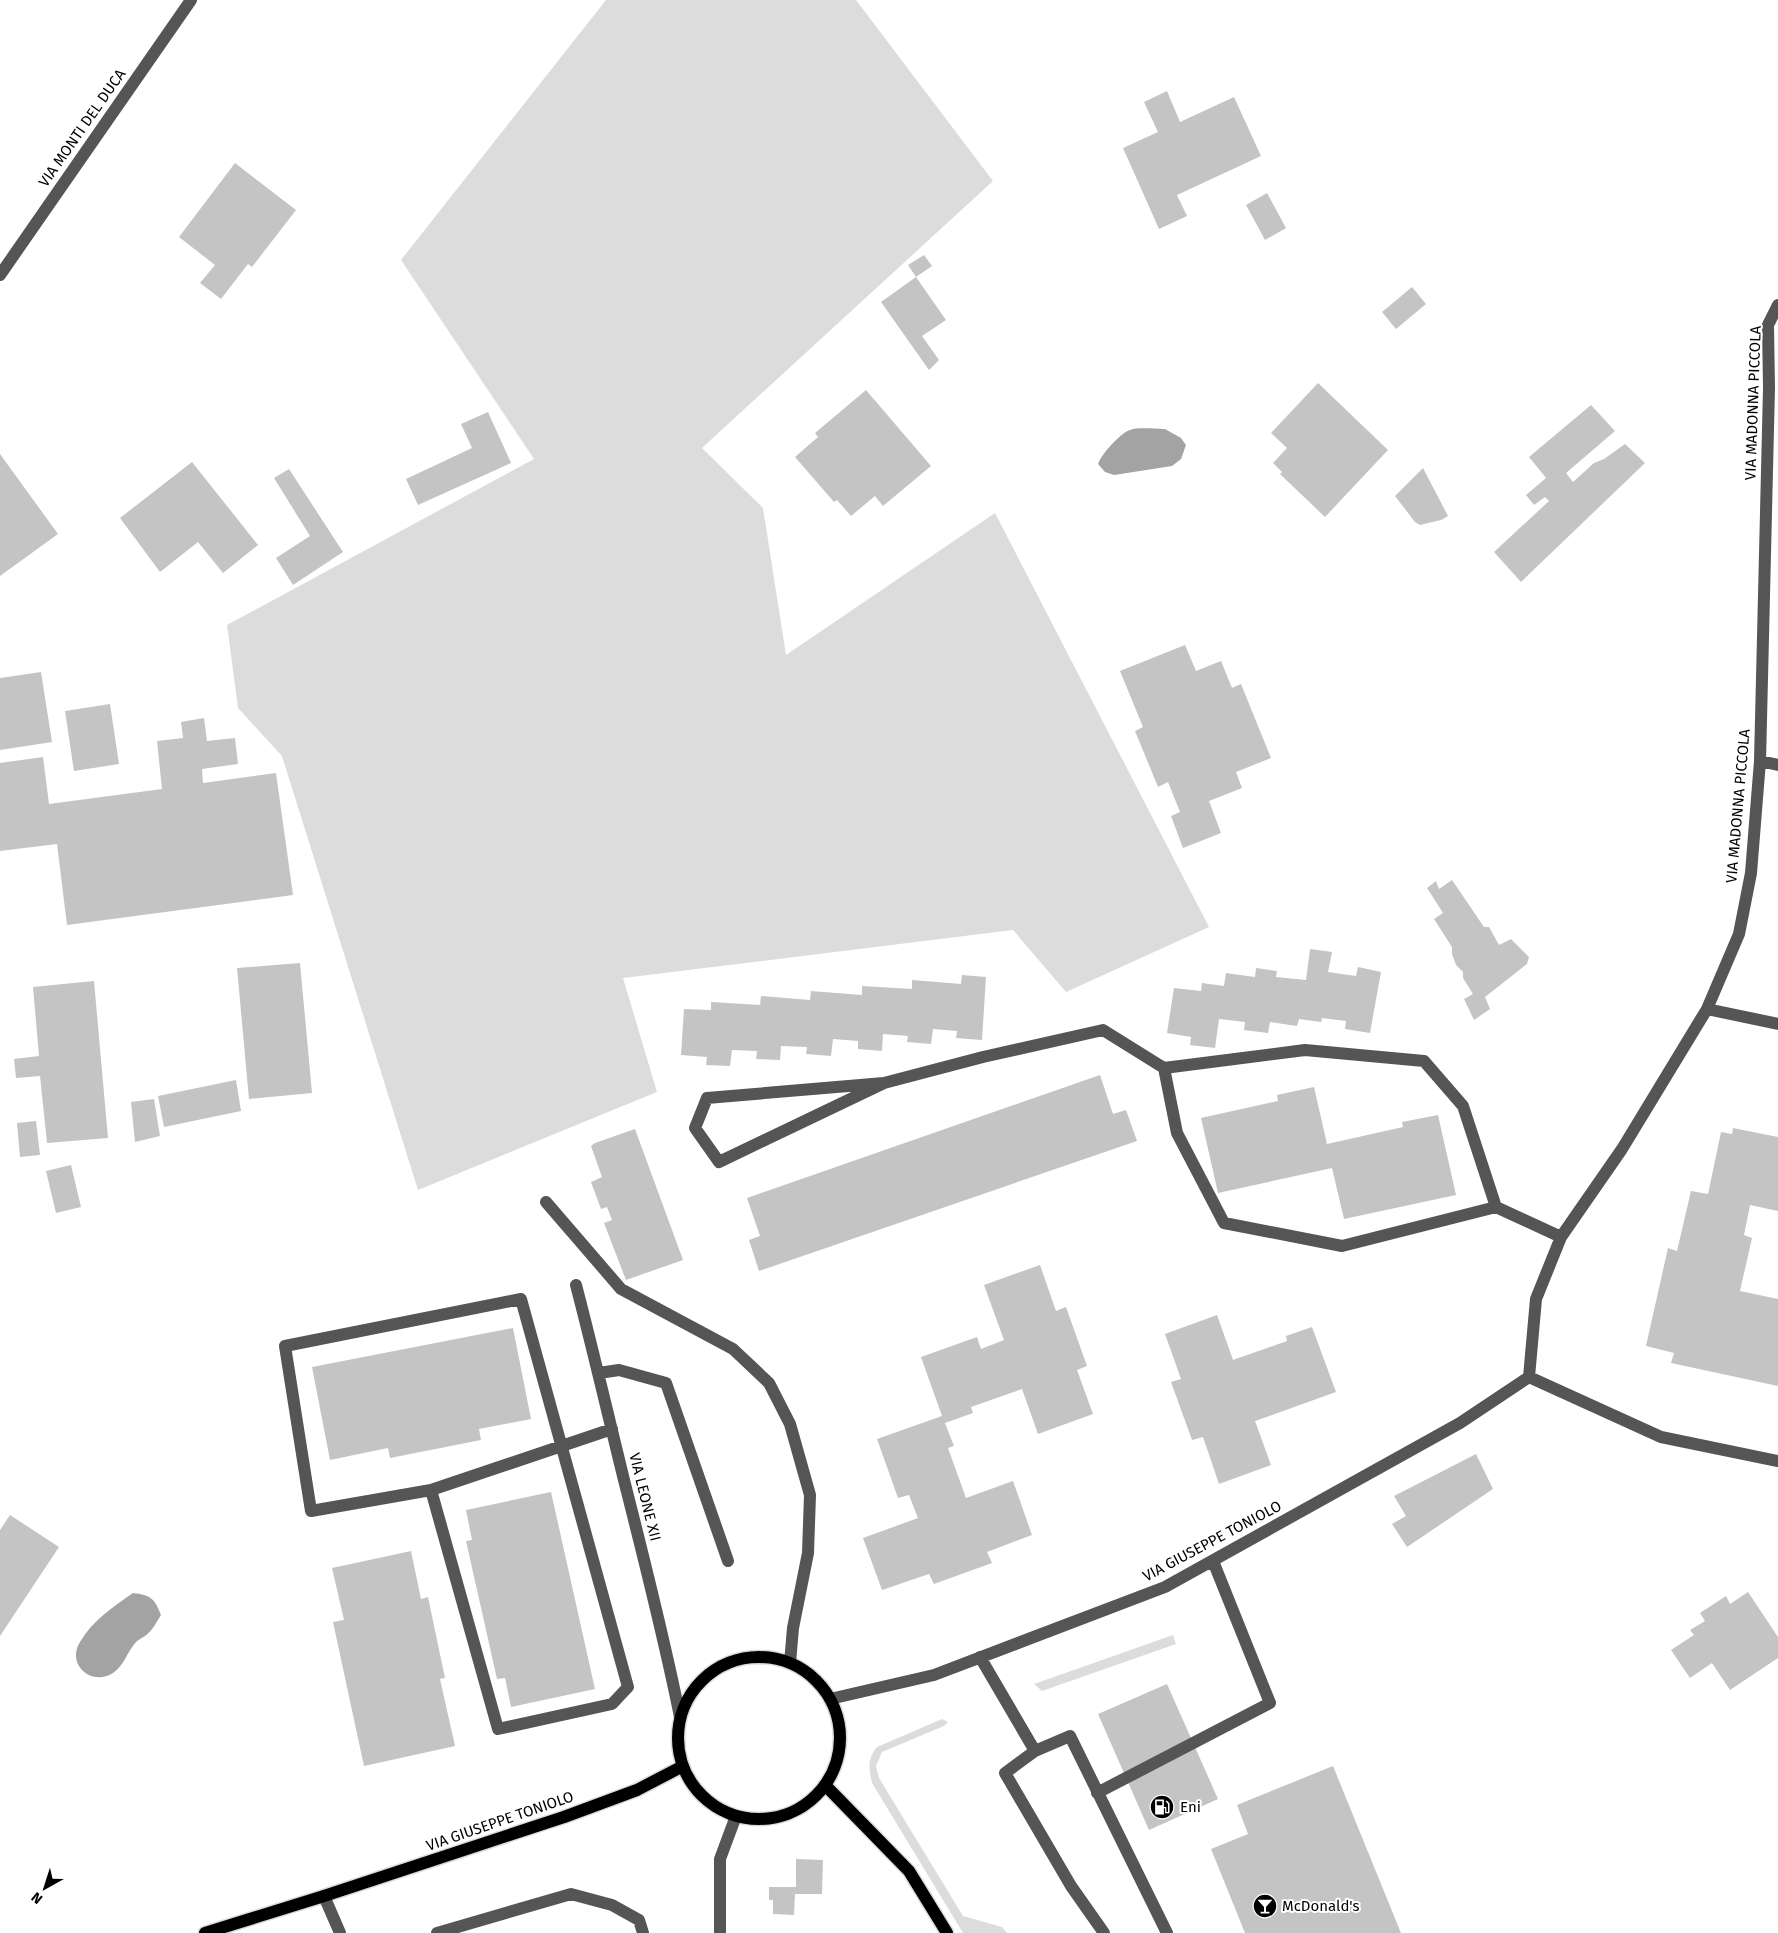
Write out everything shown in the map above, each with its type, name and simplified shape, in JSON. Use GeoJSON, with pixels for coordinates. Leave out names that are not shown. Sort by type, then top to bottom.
{"type":"FeatureCollection","features":[{"type":"Feature","properties":{"kind":"main road"},"geometry":{"type":"LineString","coordinates":[[763,1657],[790,1663],[813,1677],[830,1699],[840,1728],[838,1758],[825,1785],[808,1803],[785,1816],[761,1820],[736,1816],[713,1805],[695,1788],[683,1766],[678,1750],[677,1734],[680,1717],[692,1692],[711,1672],[736,1660],[763,1657]]}},
{"type":"Feature","properties":{"kind":"main road","name":"VIA GIUSEPPE TONIOLO"},"geometry":{"type":"LineString","coordinates":[[205,1933],[573,1814],[637,1790],[683,1766]]}},
{"type":"Feature","properties":{"kind":"main road"},"geometry":{"type":"LineString","coordinates":[[825,1785],[909,1871],[947,1933]]}},
{"type":"Feature","properties":{"kind":"street","name":"VIA MONTI DEL DUCA"},"geometry":{"type":"LineString","coordinates":[[0,275],[191,0]]}},
{"type":"Feature","properties":{"kind":"street","name":"VIA MADONNA PICCOLA"},"geometry":{"type":"LineString","coordinates":[[1529,1377],[1536,1299],[1561,1238],[1622,1149],[1708,1009],[1739,934],[1751,873],[1760,761],[1769,388],[1768,325],[1778,306]]}},
{"type":"Feature","properties":{"kind":"street"},"geometry":{"type":"LineString","coordinates":[[1760,761],[1778,765]]}},
{"type":"Feature","properties":{"kind":"street"},"geometry":{"type":"LineString","coordinates":[[1708,1009],[1778,1024]]}},
{"type":"Feature","properties":{"kind":"street"},"geometry":{"type":"LineString","coordinates":[[884,1083],[719,1162],[695,1128],[707,1098],[884,1083],[983,1057],[1103,1030],[1164,1068],[1305,1050],[1424,1061],[1463,1106],[1496,1207]]}},
{"type":"Feature","properties":{"kind":"street"},"geometry":{"type":"LineString","coordinates":[[1164,1068],[1177,1133],[1224,1224],[1342,1246],[1496,1207],[1561,1238]]}},
{"type":"Feature","properties":{"kind":"street"},"geometry":{"type":"LineString","coordinates":[[546,1202],[621,1289],[733,1349],[769,1383],[790,1424],[810,1495],[808,1553],[792,1628],[790,1663]]}},
{"type":"Feature","properties":{"kind":"street","name":"VIA LEONE XII"},"geometry":{"type":"LineString","coordinates":[[576,1285],[668,1654],[680,1717]]}},
{"type":"Feature","properties":{"kind":"street"},"geometry":{"type":"LineString","coordinates":[[431,1490],[498,1729],[612,1704],[628,1687],[562,1445],[521,1299],[285,1346],[311,1511],[431,1490],[562,1445],[612,1429]]}},
{"type":"Feature","properties":{"kind":"street"},"geometry":{"type":"LineString","coordinates":[[599,1373],[619,1370],[666,1383],[728,1561]]}},
{"type":"Feature","properties":{"kind":"street"},"geometry":{"type":"LineString","coordinates":[[1529,1377],[1661,1437],[1778,1461]]}},
{"type":"Feature","properties":{"kind":"street","name":"VIA GIUSEPPE TONIOLO"},"geometry":{"type":"LineString","coordinates":[[830,1699],[934,1675],[1165,1587],[1460,1423],[1529,1377]]}},
{"type":"Feature","properties":{"kind":"street"},"geometry":{"type":"LineString","coordinates":[[1097,1793],[1270,1703],[1214,1561]]}},
{"type":"Feature","properties":{"kind":"street"},"geometry":{"type":"LineString","coordinates":[[980,1657],[1035,1751]]}},
{"type":"Feature","properties":{"kind":"street"},"geometry":{"type":"LineString","coordinates":[[1104,1933],[1071,1886],[1005,1773],[1035,1751],[1070,1736],[1167,1933]]}},
{"type":"Feature","properties":{"kind":"street"},"geometry":{"type":"LineString","coordinates":[[720,1933],[720,1859],[736,1816]]}},
{"type":"Feature","properties":{"kind":"street"},"geometry":{"type":"LineString","coordinates":[[437,1933],[571,1894],[612,1905],[639,1920],[643,1933]]}},
{"type":"Feature","properties":{"kind":"street"},"geometry":{"type":"LineString","coordinates":[[324,1896],[340,1933]]}},
{"type":"Feature","properties":{"kind":"shaded area"},"geometry":{"type":"Polygon","coordinates":[[[606,0],[856,0],[993,181],[702,448],[763,508],[786,655],[995,513],[1209,927],[1066,992],[1013,930],[623,978],[657,1092],[418,1190],[282,756],[238,708],[227,625],[534,459],[401,260],[606,0]]]}},
{"type":"Feature","properties":{"kind":"shaded area"},"geometry":{"type":"Polygon","coordinates":[[[1138,429],[1165,429],[1181,438],[1186,445],[1181,459],[1172,466],[1114,475],[1105,472],[1098,464],[1111,445],[1126,432],[1138,429]]]}},
{"type":"Feature","properties":{"kind":"shaded area"},"geometry":{"type":"Polygon","coordinates":[[[133,1593],[152,1599],[161,1615],[150,1631],[136,1642],[117,1670],[105,1677],[89,1675],[78,1665],[76,1658],[76,1650],[80,1642],[97,1621],[133,1593]]]}},
{"type":"Feature","properties":{"kind":"shaded area"},"geometry":{"type":"Polygon","coordinates":[[[1173,1635],[1176,1644],[1042,1691],[1034,1684],[1173,1635]]]}},
{"type":"Feature","properties":{"kind":"shaded area"},"geometry":{"type":"Polygon","coordinates":[[[942,1719],[948,1722],[944,1726],[882,1752],[876,1766],[879,1778],[963,1916],[1002,1927],[1007,1933],[963,1933],[872,1783],[870,1764],[877,1747],[942,1719]]]}},
{"type":"Feature","properties":{"kind":"building"},"geometry":{"type":"Polygon","coordinates":[[[1167,91],[1180,122],[1234,97],[1261,156],[1177,195],[1187,216],[1159,229],[1123,148],[1158,132],[1144,102],[1167,91]]]}},
{"type":"Feature","properties":{"kind":"building"},"geometry":{"type":"Polygon","coordinates":[[[235,163],[296,210],[252,267],[248,264],[221,299],[200,283],[215,265],[179,237],[235,163]]]}},
{"type":"Feature","properties":{"kind":"building"},"geometry":{"type":"Polygon","coordinates":[[[1267,193],[1286,228],[1265,240],[1246,205],[1267,193]]]}},
{"type":"Feature","properties":{"kind":"building"},"geometry":{"type":"Polygon","coordinates":[[[924,255],[932,266],[916,277],[908,265],[924,255]]]}},
{"type":"Feature","properties":{"kind":"building"},"geometry":{"type":"Polygon","coordinates":[[[916,277],[946,320],[922,336],[939,360],[929,370],[881,302],[916,277]]]}},
{"type":"Feature","properties":{"kind":"building"},"geometry":{"type":"Polygon","coordinates":[[[1412,287],[1426,304],[1396,329],[1382,312],[1412,287]]]}},
{"type":"Feature","properties":{"kind":"building"},"geometry":{"type":"Polygon","coordinates":[[[1318,383],[1388,450],[1325,517],[1280,474],[1282,472],[1273,463],[1287,448],[1271,433],[1318,383]]]}},
{"type":"Feature","properties":{"kind":"building"},"geometry":{"type":"Polygon","coordinates":[[[866,390],[931,466],[883,506],[875,496],[851,516],[837,500],[834,502],[795,457],[818,437],[815,433],[866,390]]]}},
{"type":"Feature","properties":{"kind":"building"},"geometry":{"type":"Polygon","coordinates":[[[1591,405],[1615,431],[1566,473],[1573,482],[1594,463],[1604,459],[1625,444],[1645,463],[1521,582],[1494,552],[1549,501],[1545,497],[1534,505],[1526,495],[1546,478],[1529,457],[1591,405]]]}},
{"type":"Feature","properties":{"kind":"building"},"geometry":{"type":"Polygon","coordinates":[[[488,412],[511,463],[418,505],[406,479],[472,448],[461,424],[488,412]]]}},
{"type":"Feature","properties":{"kind":"building"},"geometry":{"type":"Polygon","coordinates":[[[0,454],[58,534],[0,576],[0,454]]]}},
{"type":"Feature","properties":{"kind":"building"},"geometry":{"type":"Polygon","coordinates":[[[192,462],[258,545],[223,573],[198,542],[160,572],[120,518],[192,462]]]}},
{"type":"Feature","properties":{"kind":"building"},"geometry":{"type":"Polygon","coordinates":[[[1423,468],[1448,516],[1441,520],[1420,525],[1415,522],[1395,496],[1423,468]]]}},
{"type":"Feature","properties":{"kind":"building"},"geometry":{"type":"Polygon","coordinates":[[[289,469],[343,552],[293,585],[276,558],[310,536],[274,478],[289,469]]]}},
{"type":"Feature","properties":{"kind":"building"},"geometry":{"type":"Polygon","coordinates":[[[1185,645],[1196,671],[1221,661],[1232,688],[1241,684],[1271,758],[1236,772],[1242,788],[1209,801],[1221,833],[1183,848],[1171,816],[1180,812],[1168,782],[1158,787],[1135,731],[1143,727],[1120,671],[1185,645]]]}},
{"type":"Feature","properties":{"kind":"building"},"geometry":{"type":"Polygon","coordinates":[[[41,672],[52,742],[0,750],[0,678],[41,672]]]}},
{"type":"Feature","properties":{"kind":"building"},"geometry":{"type":"Polygon","coordinates":[[[110,704],[119,764],[74,771],[65,711],[110,704]]]}},
{"type":"Feature","properties":{"kind":"building"},"geometry":{"type":"Polygon","coordinates":[[[204,718],[207,741],[235,738],[238,764],[202,769],[203,783],[276,773],[293,895],[67,925],[57,844],[0,851],[0,763],[43,757],[49,804],[162,789],[157,741],[183,738],[181,722],[204,718]]]}},
{"type":"Feature","properties":{"kind":"building"},"geometry":{"type":"Polygon","coordinates":[[[1452,880],[1484,927],[1489,927],[1499,945],[1511,939],[1529,957],[1527,964],[1485,997],[1490,1009],[1474,1020],[1464,999],[1473,994],[1463,978],[1463,972],[1456,965],[1452,954],[1452,947],[1434,919],[1443,913],[1427,888],[1436,881],[1439,889],[1452,880]]]}},
{"type":"Feature","properties":{"kind":"building"},"geometry":{"type":"Polygon","coordinates":[[[1310,949],[1332,952],[1328,972],[1356,976],[1358,967],[1381,972],[1370,1033],[1345,1029],[1346,1021],[1322,1018],[1321,1022],[1299,1019],[1297,1026],[1270,1022],[1268,1033],[1244,1030],[1245,1022],[1219,1019],[1215,1048],[1190,1045],[1191,1037],[1167,1033],[1174,988],[1201,991],[1202,983],[1224,986],[1226,973],[1255,977],[1256,968],[1277,971],[1276,977],[1306,980],[1310,949]]]}},
{"type":"Feature","properties":{"kind":"building"},"geometry":{"type":"Polygon","coordinates":[[[300,963],[312,1093],[249,1099],[237,968],[300,963]]]}},
{"type":"Feature","properties":{"kind":"building"},"geometry":{"type":"Polygon","coordinates":[[[962,975],[986,977],[982,1040],[956,1038],[957,1031],[933,1029],[931,1044],[907,1042],[908,1036],[883,1034],[882,1051],[858,1049],[858,1041],[833,1039],[831,1056],[806,1054],[807,1047],[781,1046],[780,1060],[756,1059],[757,1051],[732,1050],[730,1066],[706,1065],[707,1057],[681,1055],[684,1009],[711,1010],[711,1002],[760,1005],[761,996],[810,1000],[811,991],[862,995],[862,986],[912,989],[912,980],[961,984],[962,975]]]}},
{"type":"Feature","properties":{"kind":"building"},"geometry":{"type":"Polygon","coordinates":[[[94,981],[108,1138],[47,1143],[40,1076],[16,1078],[14,1059],[39,1056],[33,987],[94,981]]]}},
{"type":"Feature","properties":{"kind":"building"},"geometry":{"type":"Polygon","coordinates":[[[1100,1075],[1113,1114],[1126,1110],[1137,1141],[759,1271],[749,1240],[760,1236],[747,1198],[1100,1075]]]}},
{"type":"Feature","properties":{"kind":"building"},"geometry":{"type":"Polygon","coordinates":[[[236,1080],[241,1111],[164,1127],[158,1096],[236,1080]]]}},
{"type":"Feature","properties":{"kind":"building"},"geometry":{"type":"Polygon","coordinates":[[[1314,1087],[1327,1144],[1403,1127],[1402,1122],[1438,1115],[1456,1195],[1344,1219],[1332,1168],[1218,1193],[1201,1118],[1278,1101],[1277,1095],[1314,1087]]]}},
{"type":"Feature","properties":{"kind":"building"},"geometry":{"type":"Polygon","coordinates":[[[154,1099],[160,1136],[135,1142],[131,1102],[154,1099]]]}},
{"type":"Feature","properties":{"kind":"building"},"geometry":{"type":"Polygon","coordinates":[[[36,1121],[40,1155],[20,1157],[17,1123],[36,1121]]]}},
{"type":"Feature","properties":{"kind":"building"},"geometry":{"type":"Polygon","coordinates":[[[1733,1128],[1778,1137],[1778,1211],[1750,1205],[1744,1235],[1752,1238],[1740,1291],[1778,1299],[1778,1386],[1671,1363],[1674,1353],[1646,1346],[1668,1248],[1677,1251],[1691,1191],[1708,1194],[1721,1132],[1732,1134],[1733,1128]]]}},
{"type":"Feature","properties":{"kind":"building"},"geometry":{"type":"Polygon","coordinates":[[[635,1129],[683,1260],[626,1280],[604,1223],[612,1220],[607,1207],[601,1209],[591,1182],[602,1177],[591,1146],[635,1129]]]}},
{"type":"Feature","properties":{"kind":"building"},"geometry":{"type":"Polygon","coordinates":[[[71,1165],[81,1207],[56,1213],[46,1171],[71,1165]]]}},
{"type":"Feature","properties":{"kind":"building"},"geometry":{"type":"Polygon","coordinates":[[[1040,1265],[1056,1311],[1066,1307],[1087,1366],[1077,1370],[1093,1414],[1038,1434],[1022,1389],[971,1407],[973,1413],[945,1423],[954,1446],[948,1448],[966,1498],[1013,1481],[1032,1535],[987,1552],[992,1563],[934,1584],[929,1574],[882,1590],[863,1538],[918,1518],[909,1495],[898,1498],[877,1439],[942,1416],[921,1357],[977,1337],[981,1349],[1004,1340],[984,1285],[1040,1265]]]}},
{"type":"Feature","properties":{"kind":"building"},"geometry":{"type":"Polygon","coordinates":[[[1217,1315],[1233,1360],[1287,1341],[1286,1336],[1312,1327],[1336,1392],[1255,1421],[1271,1465],[1219,1484],[1203,1437],[1192,1440],[1171,1382],[1181,1379],[1165,1334],[1217,1315]]]}},
{"type":"Feature","properties":{"kind":"building"},"geometry":{"type":"Polygon","coordinates":[[[513,1328],[531,1419],[479,1429],[481,1440],[390,1458],[388,1448],[330,1460],[312,1367],[513,1328]]]}},
{"type":"Feature","properties":{"kind":"building"},"geometry":{"type":"Polygon","coordinates":[[[1476,1454],[1493,1489],[1407,1547],[1392,1524],[1406,1516],[1394,1496],[1476,1454]]]}},
{"type":"Feature","properties":{"kind":"building"},"geometry":{"type":"Polygon","coordinates":[[[551,1492],[595,1689],[511,1707],[505,1678],[497,1679],[466,1541],[472,1540],[466,1510],[551,1492]]]}},
{"type":"Feature","properties":{"kind":"building"},"geometry":{"type":"Polygon","coordinates":[[[10,1515],[59,1547],[0,1636],[0,1530],[10,1515]]]}},
{"type":"Feature","properties":{"kind":"building"},"geometry":{"type":"Polygon","coordinates":[[[411,1551],[421,1599],[428,1597],[445,1678],[440,1679],[455,1746],[364,1766],[333,1622],[344,1620],[332,1568],[411,1551]]]}},
{"type":"Feature","properties":{"kind":"building"},"geometry":{"type":"Polygon","coordinates":[[[1748,1592],[1778,1637],[1778,1658],[1730,1690],[1712,1663],[1690,1678],[1671,1650],[1694,1635],[1690,1630],[1705,1621],[1700,1613],[1726,1596],[1730,1604],[1748,1592]]]}},
{"type":"Feature","properties":{"kind":"building"},"geometry":{"type":"Polygon","coordinates":[[[1167,1684],[1218,1799],[1149,1830],[1098,1714],[1167,1684]]]}},
{"type":"Feature","properties":{"kind":"building"},"geometry":{"type":"Polygon","coordinates":[[[1333,1766],[1401,1933],[1245,1933],[1211,1849],[1248,1834],[1237,1805],[1333,1766]]]}},
{"type":"Feature","properties":{"kind":"building"},"geometry":{"type":"Polygon","coordinates":[[[796,1859],[823,1860],[822,1894],[795,1894],[794,1915],[773,1914],[773,1900],[769,1900],[769,1887],[796,1887],[796,1859]]]}},
{"type":"Feature","properties":{"kind":"place","name":"Eni"},"geometry":{"type":"Point","coordinates":[1162,1807]}},
{"type":"Feature","properties":{"kind":"place","name":"McDonald's"},"geometry":{"type":"Point","coordinates":[1265,1906]}}]}
